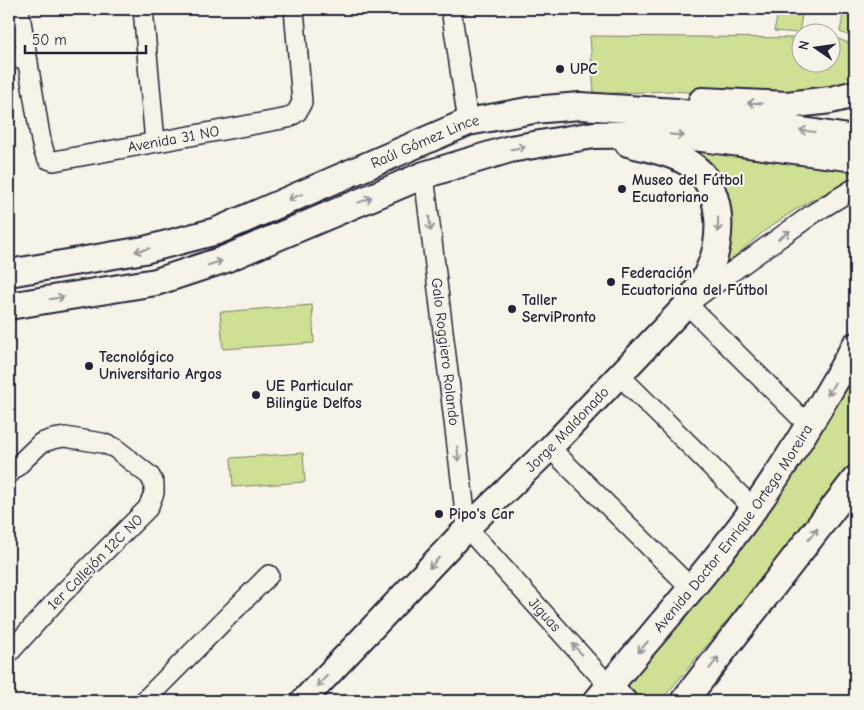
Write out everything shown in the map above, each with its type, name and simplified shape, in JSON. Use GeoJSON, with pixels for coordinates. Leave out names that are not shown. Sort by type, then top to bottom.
{"type":"FeatureCollection","features":[{"type":"Feature","properties":{"kind":"main road"},"geometry":{"type":"LineString","coordinates":[[580,106],[625,101],[680,100],[787,105],[831,100],[855,94]]}},
{"type":"Feature","properties":{"kind":"main road","name":"Raúl Gómez Lince"},"geometry":{"type":"LineString","coordinates":[[9,273],[144,250],[217,231],[468,122],[533,110],[580,106],[677,112],[855,139]]}},
{"type":"Feature","properties":{"kind":"main road","name":"Raúl Gómez Lince"},"geometry":{"type":"LineString","coordinates":[[9,306],[156,282],[223,260],[424,175],[510,149],[594,135],[671,134],[855,158]]}},
{"type":"Feature","properties":{"kind":"main road"},"geometry":{"type":"LineString","coordinates":[[594,135],[673,155],[691,164],[701,174],[710,188],[716,204],[719,221],[716,247],[708,273],[687,304]]}},
{"type":"Feature","properties":{"kind":"main road","name":"Avenida Doctor Enrique Ortega Moreira"},"geometry":{"type":"LineString","coordinates":[[610,696],[754,509],[809,426],[855,346]]}},
{"type":"Feature","properties":{"kind":"main road"},"geometry":{"type":"LineString","coordinates":[[684,701],[855,480]]}},
{"type":"Feature","properties":{"kind":"street"},"geometry":{"type":"LineString","coordinates":[[9,56],[28,61],[19,9]]}},
{"type":"Feature","properties":{"kind":"street"},"geometry":{"type":"LineString","coordinates":[[143,9],[155,142]]}},
{"type":"Feature","properties":{"kind":"street","name":"Avenida 31 NO"},"geometry":{"type":"LineString","coordinates":[[28,61],[41,141],[48,159],[54,161],[288,118],[297,112],[302,102],[294,9]]}},
{"type":"Feature","properties":{"kind":"street"},"geometry":{"type":"LineString","coordinates":[[451,9],[468,122]]}},
{"type":"Feature","properties":{"kind":"street","name":"Galo Roggiero Rolando"},"geometry":{"type":"LineString","coordinates":[[424,175],[467,528]]}},
{"type":"Feature","properties":{"kind":"street","name":"Jorge Maldonado"},"geometry":{"type":"LineString","coordinates":[[303,701],[467,528],[550,448],[687,304],[814,213],[855,188]]}},
{"type":"Feature","properties":{"kind":"street"},"geometry":{"type":"LineString","coordinates":[[687,304],[809,426]]}},
{"type":"Feature","properties":{"kind":"street"},"geometry":{"type":"LineString","coordinates":[[620,376],[754,509]]}},
{"type":"Feature","properties":{"kind":"street","name":"1er Callejón 12C NO"},"geometry":{"type":"LineString","coordinates":[[9,474],[41,443],[52,438],[65,437],[102,443],[115,448],[150,476],[154,484],[154,493],[148,508],[63,594],[9,653]]}},
{"type":"Feature","properties":{"kind":"street"},"geometry":{"type":"LineString","coordinates":[[550,448],[692,589]]}},
{"type":"Feature","properties":{"kind":"street","name":"Jiguas"},"geometry":{"type":"LineString","coordinates":[[467,528],[610,696]]}},
{"type":"Feature","properties":{"kind":"street"},"geometry":{"type":"LineString","coordinates":[[144,701],[269,575]]}},
{"type":"Feature","properties":{"kind":"green space"},"geometry":{"type":"Polygon","coordinates":[[[779,9],[803,9],[801,22],[792,22],[792,32],[774,31],[779,9]]]}},
{"type":"Feature","properties":{"kind":"green space"},"geometry":{"type":"Polygon","coordinates":[[[844,9],[855,9],[855,38],[842,33],[844,9]]]}},
{"type":"Feature","properties":{"kind":"green space"},"geometry":{"type":"Polygon","coordinates":[[[590,36],[792,38],[792,72],[842,72],[842,40],[855,46],[855,87],[770,97],[670,91],[594,94],[590,36]]]}},
{"type":"Feature","properties":{"kind":"green space"},"geometry":{"type":"Polygon","coordinates":[[[687,147],[855,170],[855,180],[818,197],[784,217],[762,233],[710,279],[720,257],[687,147]]]}},
{"type":"Feature","properties":{"kind":"green space"},"geometry":{"type":"Polygon","coordinates":[[[312,305],[314,343],[223,349],[220,312],[312,305]]]}},
{"type":"Feature","properties":{"kind":"green space"},"geometry":{"type":"Polygon","coordinates":[[[855,371],[855,456],[832,493],[661,701],[612,701],[855,371]]]}},
{"type":"Feature","properties":{"kind":"green space"},"geometry":{"type":"Polygon","coordinates":[[[303,453],[305,482],[233,487],[231,458],[303,453]]]}},
{"type":"Feature","properties":{"kind":"place","name":"UPC"},"geometry":{"type":"Point","coordinates":[560,69]}},
{"type":"Feature","properties":{"kind":"place","name":"Museo del Fútbol Ecuatoriano"},"geometry":{"type":"Point","coordinates":[622,189]}},
{"type":"Feature","properties":{"kind":"place","name":"Federación Ecuatoriana del Fútbol"},"geometry":{"type":"Point","coordinates":[611,282]}},
{"type":"Feature","properties":{"kind":"place","name":"Taller ServiPronto"},"geometry":{"type":"Point","coordinates":[512,309]}},
{"type":"Feature","properties":{"kind":"place","name":"Tecnológico Universitario Argos"},"geometry":{"type":"Point","coordinates":[89,366]}},
{"type":"Feature","properties":{"kind":"place","name":"UE Particular Bilingüe Delfos"},"geometry":{"type":"Point","coordinates":[256,395]}},
{"type":"Feature","properties":{"kind":"place","name":"Pipo's Car"},"geometry":{"type":"Point","coordinates":[439,514]}}]}
